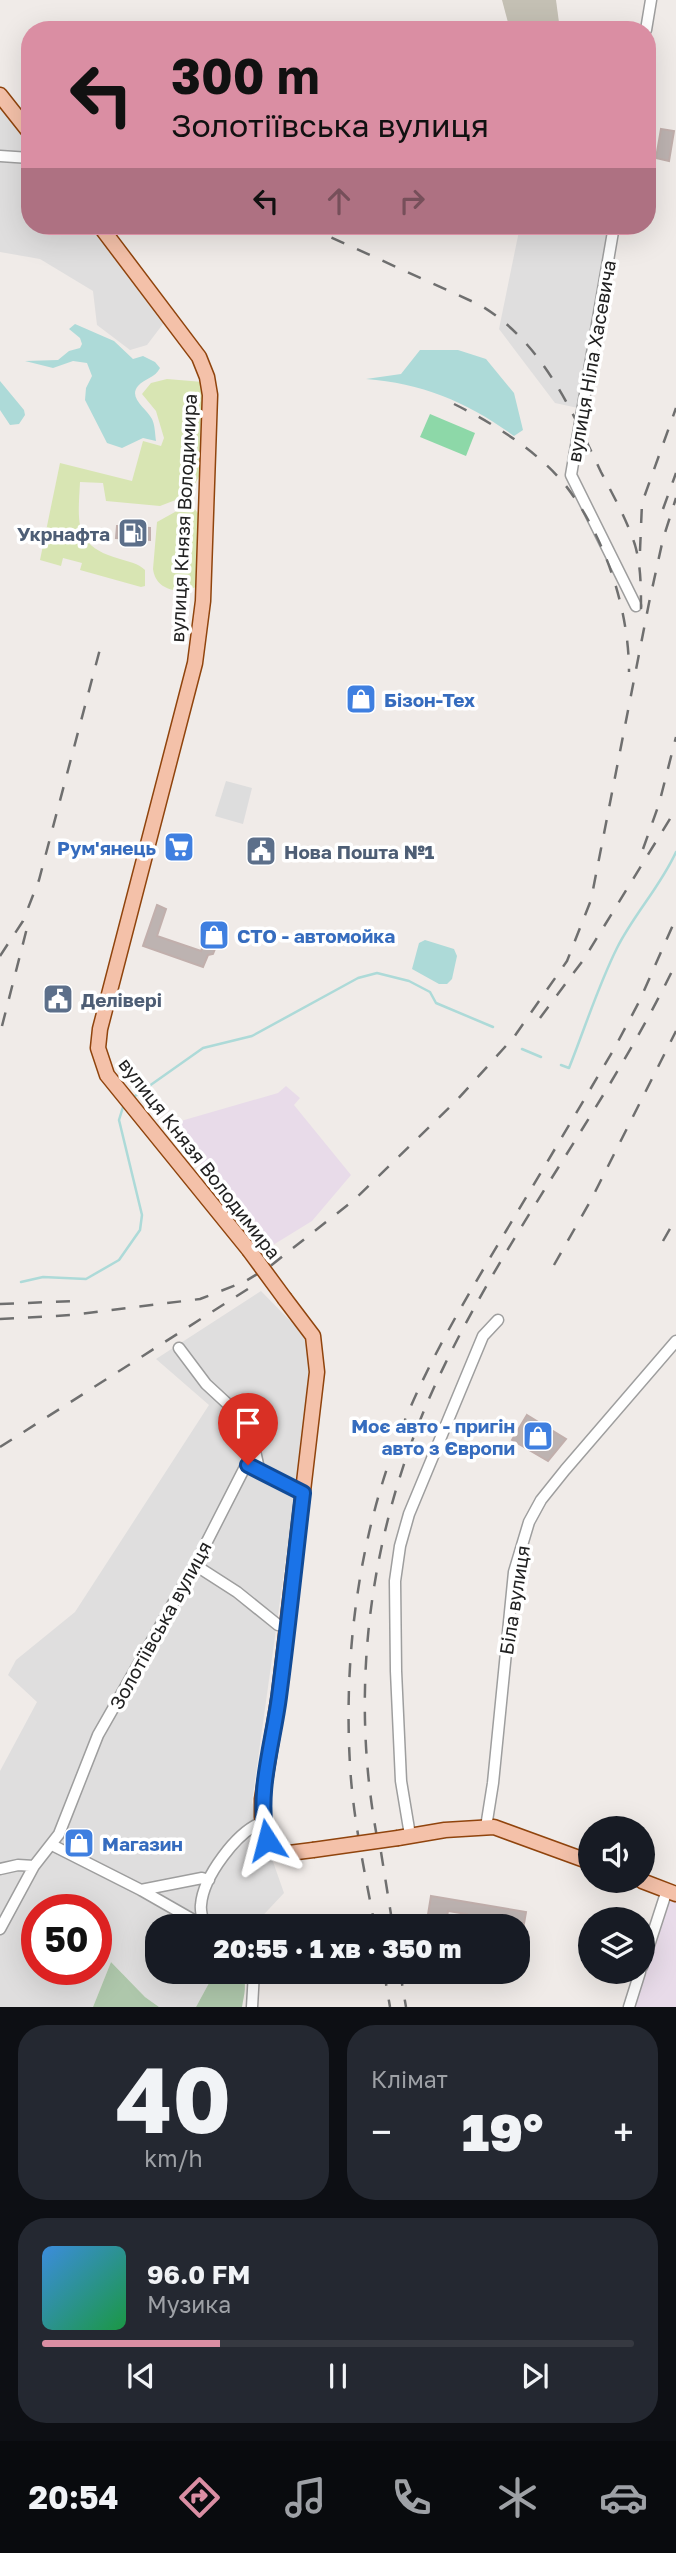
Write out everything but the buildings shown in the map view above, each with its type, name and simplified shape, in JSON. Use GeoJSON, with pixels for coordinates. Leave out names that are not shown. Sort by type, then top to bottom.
{"type":"FeatureCollection","features":[{"type":"Feature","properties":{"kind":"main road"},"geometry":{"type":"LineString","coordinates":[[0,95],[21,122]]}},
{"type":"Feature","properties":{"kind":"main road","name":"вулиця Князя Володимира"},"geometry":{"type":"LineString","coordinates":[[107,235],[199,357],[207,377],[210,395],[203,601],[195,663],[100,1029],[98,1048],[107,1075],[249,1250],[313,1336],[317,1354],[279,1695],[262,1799],[263,1822]]}},
{"type":"Feature","properties":{"kind":"main road"},"geometry":{"type":"LineString","coordinates":[[263,1822],[267,1840],[279,1850],[289,1853],[486,1827],[505,1830],[578,1857]]}},
{"type":"Feature","properties":{"kind":"main road"},"geometry":{"type":"LineString","coordinates":[[655,1886],[672,1892]]}},
{"type":"Feature","properties":{"kind":"street"},"geometry":{"type":"LineString","coordinates":[[648,21],[651,0]]}},
{"type":"Feature","properties":{"kind":"street"},"geometry":{"type":"LineString","coordinates":[[0,156],[21,157]]}},
{"type":"Feature","properties":{"kind":"street","name":"вулиця Ніла Хасевича"},"geometry":{"type":"LineString","coordinates":[[612,235],[571,475],[636,606]]}},
{"type":"Feature","properties":{"kind":"street"},"geometry":{"type":"LineString","coordinates":[[405,1836],[396,1671],[395,1581],[400,1546],[410,1514],[483,1336],[498,1321]]}},
{"type":"Feature","properties":{"kind":"street","name":"Біла вулиця"},"geometry":{"type":"LineString","coordinates":[[486,1827],[514,1572],[529,1522],[541,1500],[565,1470],[676,1341]]}},
{"type":"Feature","properties":{"kind":"street"},"geometry":{"type":"LineString","coordinates":[[179,1348],[206,1384],[250,1429],[259,1469],[303,1493]]}},
{"type":"Feature","properties":{"kind":"street","name":"Золотіївська вулиця"},"geometry":{"type":"LineString","coordinates":[[0,1929],[34,1866],[59,1833],[98,1735],[195,1565],[244,1467],[251,1465],[259,1469]]}},
{"type":"Feature","properties":{"kind":"street"},"geometry":{"type":"LineString","coordinates":[[195,1565],[237,1592],[278,1625],[287,1627]]}},
{"type":"Feature","properties":{"kind":"street"},"geometry":{"type":"LineString","coordinates":[[203,1914],[201,1903],[209,1881],[237,1839],[252,1826],[263,1822]]}},
{"type":"Feature","properties":{"kind":"street"},"geometry":{"type":"LineString","coordinates":[[52,1845],[183,1914]]}},
{"type":"Feature","properties":{"kind":"street"},"geometry":{"type":"LineString","coordinates":[[0,1869],[18,1865],[34,1866]]}},
{"type":"Feature","properties":{"kind":"street"},"geometry":{"type":"LineString","coordinates":[[141,1890],[202,1878],[209,1881]]}},
{"type":"Feature","properties":{"kind":"street"},"geometry":{"type":"LineString","coordinates":[[655,1934],[672,1892]]}},
{"type":"Feature","properties":{"kind":"street"},"geometry":{"type":"LineString","coordinates":[[252,2007],[253,1984]]}},
{"type":"Feature","properties":{"kind":"street"},"geometry":{"type":"LineString","coordinates":[[629,2007],[636,1984]]}},
{"type":"Feature","properties":{"kind":"shaded area"},"geometry":{"type":"Polygon","coordinates":[[[502,0],[556,0],[559,21],[508,21],[502,0]]]}},
{"type":"Feature","properties":{"kind":"shaded area"},"geometry":{"type":"Polygon","coordinates":[[[0,104],[21,131],[21,153],[0,153],[0,104]]]}},
{"type":"Feature","properties":{"kind":"shaded area"},"geometry":{"type":"Polygon","coordinates":[[[0,160],[21,162],[21,235],[101,235],[166,320],[147,345],[130,350],[97,325],[93,291],[40,259],[0,252],[0,160]]]}},
{"type":"Feature","properties":{"kind":"shaded area"},"geometry":{"type":"Polygon","coordinates":[[[518,235],[607,235],[578,408],[555,403],[499,329],[518,235]]]}},
{"type":"Feature","properties":{"kind":"shaded area"},"geometry":{"type":"Polygon","coordinates":[[[226,781],[252,788],[243,824],[215,816],[226,781]]]}},
{"type":"Feature","properties":{"kind":"shaded area"},"geometry":{"type":"Polygon","coordinates":[[[286,1086],[300,1098],[294,1105],[351,1175],[312,1221],[273,1245],[167,1125],[278,1093],[286,1086]]]}},
{"type":"Feature","properties":{"kind":"shaded area"},"geometry":{"type":"Polygon","coordinates":[[[261,1291],[303,1334],[311,1352],[311,1378],[252,1802],[284,1893],[264,1914],[145,1914],[145,1984],[208,1984],[196,2007],[159,2007],[145,1997],[112,1963],[112,1894],[21,1894],[21,1985],[102,1985],[93,2007],[0,2007],[0,1771],[37,1702],[8,1675],[16,1660],[75,1612],[209,1405],[156,1359],[261,1291]]]}},
{"type":"Feature","properties":{"kind":"shaded area"},"geometry":{"type":"Polygon","coordinates":[[[667,1890],[676,1894],[676,2007],[629,2007],[636,1984],[655,1984],[655,1927],[667,1890]]]}},
{"type":"Feature","properties":{"kind":"green space"},"geometry":{"type":"Polygon","coordinates":[[[167,379],[203,382],[201,473],[192,489],[186,496],[160,506],[106,501],[103,483],[80,482],[79,521],[86,540],[105,554],[145,570],[145,586],[80,570],[82,563],[63,558],[61,566],[40,560],[60,463],[132,481],[143,441],[161,446],[164,438],[156,411],[142,394],[151,383],[167,379]]]}},
{"type":"Feature","properties":{"kind":"green space"},"geometry":{"type":"Polygon","coordinates":[[[430,414],[475,433],[466,456],[420,437],[430,414]]]}},
{"type":"Feature","properties":{"kind":"green space"},"geometry":{"type":"Polygon","coordinates":[[[184,507],[194,508],[200,516],[196,587],[176,590],[163,586],[153,569],[157,522],[184,507]]]}},
{"type":"Feature","properties":{"kind":"green space"},"geometry":{"type":"Polygon","coordinates":[[[112,1963],[145,1997],[159,2007],[93,2007],[102,1985],[112,1985],[112,1963]]]}},
{"type":"Feature","properties":{"kind":"green space"},"geometry":{"type":"Polygon","coordinates":[[[208,1984],[245,1984],[242,2007],[196,2007],[208,1984]]]}},
{"type":"Feature","properties":{"kind":"water"},"geometry":{"type":"Polygon","coordinates":[[[75,324],[114,341],[133,359],[143,356],[160,368],[135,390],[136,399],[152,419],[156,441],[143,438],[122,448],[107,443],[85,400],[86,388],[92,376],[87,363],[73,361],[53,368],[25,361],[58,360],[69,351],[80,348],[80,338],[69,329],[75,324]]]}},
{"type":"Feature","properties":{"kind":"water"},"geometry":{"type":"Polygon","coordinates":[[[420,350],[458,350],[486,359],[514,393],[523,430],[514,436],[480,414],[426,390],[366,379],[401,374],[420,350]]]}},
{"type":"Feature","properties":{"kind":"water"},"geometry":{"type":"Polygon","coordinates":[[[0,381],[24,410],[25,415],[19,424],[10,425],[0,410],[0,381]]]}},
{"type":"Feature","properties":{"kind":"water"},"geometry":{"type":"Polygon","coordinates":[[[425,940],[454,949],[457,956],[452,979],[447,984],[439,984],[412,969],[419,943],[425,940]]]}},
{"type":"Feature","properties":{"kind":"waterway"},"geometry":{"type":"LineString","coordinates":[[561,1065],[569,1068],[617,948],[676,852]]}},
{"type":"Feature","properties":{"kind":"waterway"},"geometry":{"type":"LineString","coordinates":[[135,1096],[203,1048],[252,1036],[358,978],[377,973],[409,981],[430,992],[436,1003],[493,1027]]}},
{"type":"Feature","properties":{"kind":"waterway"},"geometry":{"type":"LineString","coordinates":[[522,1049],[541,1057]]}},
{"type":"Feature","properties":{"kind":"waterway"},"geometry":{"type":"LineString","coordinates":[[21,1282],[43,1277],[86,1279],[119,1260],[140,1230],[142,1215],[119,1120],[123,1107]]}},
{"type":"Feature","properties":{"kind":"railway"},"geometry":{"type":"LineString","coordinates":[[326,235],[480,305],[502,320],[538,357],[566,401],[624,517],[638,561],[641,609]]}},
{"type":"Feature","properties":{"kind":"railway"},"geometry":{"type":"LineString","coordinates":[[454,404],[499,429],[529,450],[555,473],[580,506],[612,574],[625,624],[629,672]]}},
{"type":"Feature","properties":{"kind":"railway"},"geometry":{"type":"LineString","coordinates":[[640,551],[642,503],[676,408]]}},
{"type":"Feature","properties":{"kind":"railway"},"geometry":{"type":"LineString","coordinates":[[663,509],[676,473]]}},
{"type":"Feature","properties":{"kind":"railway"},"geometry":{"type":"LineString","coordinates":[[0,1319],[72,1315],[200,1299],[244,1282],[269,1267],[354,1200],[457,1100],[514,1037],[567,961],[591,900],[649,603],[663,539],[676,498]]}},
{"type":"Feature","properties":{"kind":"railway"},"geometry":{"type":"LineString","coordinates":[[0,956],[23,921],[39,880],[100,649]]}},
{"type":"Feature","properties":{"kind":"railway"},"geometry":{"type":"LineString","coordinates":[[643,849],[659,804],[676,737]]}},
{"type":"Feature","properties":{"kind":"railway"},"geometry":{"type":"LineString","coordinates":[[540,1018],[584,959],[676,809]]}},
{"type":"Feature","properties":{"kind":"railway"},"geometry":{"type":"LineString","coordinates":[[373,1914],[354,1806],[350,1765],[349,1676],[359,1586],[378,1497],[408,1413],[430,1366],[467,1298],[614,1049],[639,1002],[676,918]]}},
{"type":"Feature","properties":{"kind":"railway"},"geometry":{"type":"LineString","coordinates":[[2,1026],[28,924]]}},
{"type":"Feature","properties":{"kind":"railway"},"geometry":{"type":"LineString","coordinates":[[377,1837],[365,1724],[366,1667],[380,1554],[393,1499],[411,1445],[432,1392],[488,1283],[617,1071],[676,963]]}},
{"type":"Feature","properties":{"kind":"railway"},"geometry":{"type":"LineString","coordinates":[[554,1265],[591,1200],[676,1031]]}},
{"type":"Feature","properties":{"kind":"railway"},"geometry":{"type":"LineString","coordinates":[[663,1241],[676,1218]]}},
{"type":"Feature","properties":{"kind":"railway"},"geometry":{"type":"LineString","coordinates":[[0,1447],[251,1287]]}},
{"type":"Feature","properties":{"kind":"railway"},"geometry":{"type":"LineString","coordinates":[[0,1304],[76,1301]]}},
{"type":"Feature","properties":{"kind":"railway"},"geometry":{"type":"LineString","coordinates":[[381,1852],[391,1914]]}},
{"type":"Feature","properties":{"kind":"railway"},"geometry":{"type":"LineString","coordinates":[[386,1984],[390,2007]]}},
{"type":"Feature","properties":{"kind":"railway"},"geometry":{"type":"LineString","coordinates":[[402,1984],[406,2007]]}},
{"type":"Feature","properties":{"kind":"place","name":"Укрнафта"},"geometry":{"type":"Point","coordinates":[133,533]}},
{"type":"Feature","properties":{"kind":"place","name":"Бізон-Тех"},"geometry":{"type":"Point","coordinates":[361,699]}},
{"type":"Feature","properties":{"kind":"place","name":"Рум'янець"},"geometry":{"type":"Point","coordinates":[179,847]}},
{"type":"Feature","properties":{"kind":"place","name":"Нова Пошта №1"},"geometry":{"type":"Point","coordinates":[261,851]}},
{"type":"Feature","properties":{"kind":"place","name":"СТО - автомойка"},"geometry":{"type":"Point","coordinates":[214,935]}},
{"type":"Feature","properties":{"kind":"place","name":"Делівері"},"geometry":{"type":"Point","coordinates":[58,999]}},
{"type":"Feature","properties":{"kind":"place","name":"Моє авто - пригін авто з Європи"},"geometry":{"type":"Point","coordinates":[538,1436]}},
{"type":"Feature","properties":{"kind":"place","name":"Магазин"},"geometry":{"type":"Point","coordinates":[79,1843]}},
{"type":"Feature","properties":{"kind":"route"},"geometry":{"type":"LineString","coordinates":[[248,1465],[303,1493],[279,1695],[262,1799],[262,1817],[267,1840]]}}]}
